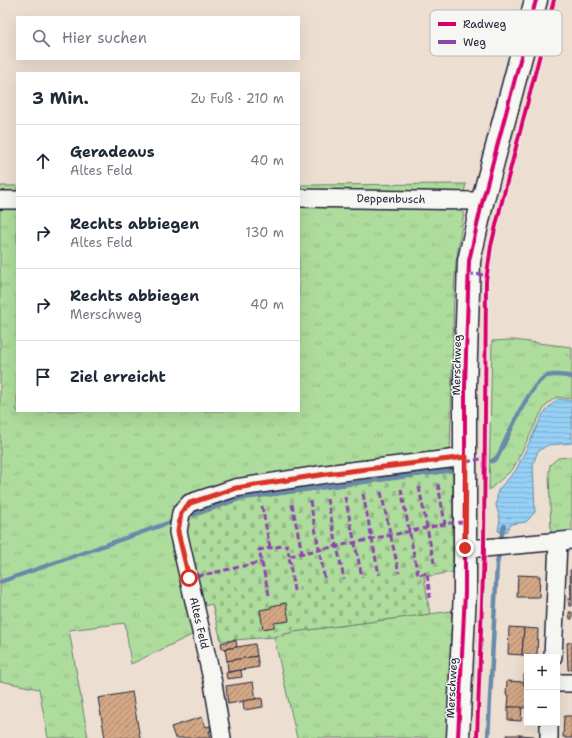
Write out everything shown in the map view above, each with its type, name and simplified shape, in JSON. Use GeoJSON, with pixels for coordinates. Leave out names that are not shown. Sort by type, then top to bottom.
{"type":"FeatureCollection","features":[{"type":"Feature","properties":{"kind":"street","name":"Merschweg"},"geometry":{"type":"LineString","coordinates":[[533,10],[536,0]]}},
{"type":"Feature","properties":{"kind":"street","name":"Merschweg"},"geometry":{"type":"LineString","coordinates":[[458,738],[465,592],[465,379],[469,261],[482,203],[521,56]]}},
{"type":"Feature","properties":{"kind":"street","name":"Deppenbusch"},"geometry":{"type":"LineString","coordinates":[[300,198],[466,201],[482,203]]}},
{"type":"Feature","properties":{"kind":"street"},"geometry":{"type":"LineString","coordinates":[[0,200],[16,200]]}},
{"type":"Feature","properties":{"kind":"street","name":"Altes Feld"},"geometry":{"type":"LineString","coordinates":[[222,738],[213,683],[178,532],[181,513],[190,503],[236,488],[326,474],[466,457]]}},
{"type":"Feature","properties":{"kind":"street"},"geometry":{"type":"LineString","coordinates":[[465,548],[484,548],[565,541],[553,654]]}},
{"type":"Feature","properties":{"kind":"street"},"geometry":{"type":"LineString","coordinates":[[560,684],[572,683]]}},
{"type":"Feature","properties":{"kind":"street"},"geometry":{"type":"LineString","coordinates":[[549,738],[550,726]]}},
{"type":"Feature","properties":{"kind":"green space"},"geometry":{"type":"Polygon","coordinates":[[[466,184],[463,196],[300,194],[300,185],[466,184]]]}},
{"type":"Feature","properties":{"kind":"green space"},"geometry":{"type":"Polygon","coordinates":[[[0,186],[16,186],[16,195],[0,195],[0,186]]]}},
{"type":"Feature","properties":{"kind":"green space"},"geometry":{"type":"Polygon","coordinates":[[[300,205],[455,208],[464,213],[456,262],[454,291],[450,455],[323,471],[174,514],[196,633],[131,664],[125,623],[69,630],[88,738],[48,738],[39,689],[0,681],[0,208],[16,208],[16,412],[300,412],[300,205]]]}},
{"type":"Feature","properties":{"kind":"green space"},"geometry":{"type":"Polygon","coordinates":[[[513,340],[572,347],[572,399],[557,397],[548,403],[541,413],[513,469],[489,490],[492,341],[513,340]]]}},
{"type":"Feature","properties":{"kind":"green space"},"geometry":{"type":"Polygon","coordinates":[[[572,457],[572,532],[551,533],[550,465],[558,458],[572,457]]]}},
{"type":"Feature","properties":{"kind":"green space"},"geometry":{"type":"Polygon","coordinates":[[[451,472],[453,475],[453,572],[424,577],[430,614],[293,632],[274,637],[221,641],[212,604],[199,607],[184,525],[193,517],[241,500],[451,472]]]}},
{"type":"Feature","properties":{"kind":"green space"},"geometry":{"type":"Polygon","coordinates":[[[452,611],[447,738],[297,738],[274,637],[293,632],[452,611]]]}},
{"type":"Feature","properties":{"kind":"water"},"geometry":{"type":"Polygon","coordinates":[[[558,399],[572,401],[572,443],[548,445],[538,451],[533,464],[535,512],[526,522],[511,524],[506,532],[498,531],[500,519],[496,505],[498,490],[516,470],[543,414],[558,399]]]}},
{"type":"Feature","properties":{"kind":"building"},"geometry":{"type":"Polygon","coordinates":[[[570,570],[572,570],[572,599],[571,599],[570,570]]]}},
{"type":"Feature","properties":{"kind":"building"},"geometry":{"type":"Polygon","coordinates":[[[518,575],[540,576],[539,597],[517,597],[518,575]]]}},
{"type":"Feature","properties":{"kind":"building"},"geometry":{"type":"Polygon","coordinates":[[[568,599],[572,599],[572,606],[569,606],[568,599]]]}},
{"type":"Feature","properties":{"kind":"building"},"geometry":{"type":"Polygon","coordinates":[[[286,603],[289,621],[274,623],[274,627],[263,629],[260,610],[286,603]]]}},
{"type":"Feature","properties":{"kind":"building"},"geometry":{"type":"Polygon","coordinates":[[[569,612],[572,612],[572,619],[570,619],[569,612]]]}},
{"type":"Feature","properties":{"kind":"building"},"geometry":{"type":"Polygon","coordinates":[[[509,627],[524,628],[522,655],[508,654],[509,627]]]}},
{"type":"Feature","properties":{"kind":"building"},"geometry":{"type":"Polygon","coordinates":[[[524,628],[538,629],[537,654],[522,655],[524,628]]]}},
{"type":"Feature","properties":{"kind":"building"},"geometry":{"type":"Polygon","coordinates":[[[236,640],[237,647],[222,649],[221,643],[236,640]]]}},
{"type":"Feature","properties":{"kind":"building"},"geometry":{"type":"Polygon","coordinates":[[[572,642],[572,669],[568,670],[567,643],[572,642]]]}},
{"type":"Feature","properties":{"kind":"building"},"geometry":{"type":"Polygon","coordinates":[[[255,644],[257,656],[227,661],[225,649],[255,644]]]}},
{"type":"Feature","properties":{"kind":"building"},"geometry":{"type":"Polygon","coordinates":[[[257,656],[259,667],[228,672],[227,661],[257,656]]]}},
{"type":"Feature","properties":{"kind":"building"},"geometry":{"type":"Polygon","coordinates":[[[241,670],[242,677],[227,679],[226,673],[241,670]]]}},
{"type":"Feature","properties":{"kind":"building"},"geometry":{"type":"Polygon","coordinates":[[[507,681],[524,682],[524,708],[508,707],[509,695],[506,695],[507,681]]]}},
{"type":"Feature","properties":{"kind":"building"},"geometry":{"type":"Polygon","coordinates":[[[253,682],[256,699],[228,704],[226,686],[253,682]]]}},
{"type":"Feature","properties":{"kind":"building"},"geometry":{"type":"Polygon","coordinates":[[[132,692],[140,738],[105,738],[98,698],[132,692]]]}},
{"type":"Feature","properties":{"kind":"building"},"geometry":{"type":"Polygon","coordinates":[[[262,698],[263,707],[244,710],[243,701],[262,698]]]}},
{"type":"Feature","properties":{"kind":"building"},"geometry":{"type":"Polygon","coordinates":[[[508,707],[522,707],[521,721],[508,720],[508,707]]]}},
{"type":"Feature","properties":{"kind":"building"},"geometry":{"type":"Polygon","coordinates":[[[564,716],[572,716],[572,738],[563,737],[564,716]]]}},
{"type":"Feature","properties":{"kind":"building"},"geometry":{"type":"Polygon","coordinates":[[[202,717],[206,727],[210,726],[211,731],[209,731],[211,738],[175,738],[171,727],[202,717]]]}},
{"type":"Feature","properties":{"kind":"building"},"geometry":{"type":"Polygon","coordinates":[[[507,735],[520,735],[519,738],[507,738],[507,735]]]}},
{"type":"Feature","properties":{"kind":"building"},"geometry":{"type":"Polygon","coordinates":[[[520,735],[534,736],[534,738],[519,738],[520,735]]]}},
{"type":"Feature","properties":{"kind":"waterway"},"geometry":{"type":"LineString","coordinates":[[492,461],[497,458],[526,400],[540,381],[550,375],[572,377]]}},
{"type":"Feature","properties":{"kind":"waterway"},"geometry":{"type":"LineString","coordinates":[[193,514],[240,498],[458,469]]}},
{"type":"Feature","properties":{"kind":"waterway"},"geometry":{"type":"LineString","coordinates":[[0,582],[171,522]]}},
{"type":"Feature","properties":{"kind":"waterway"},"geometry":{"type":"LineString","coordinates":[[501,538],[504,526]]}},
{"type":"Feature","properties":{"kind":"waterway"},"geometry":{"type":"LineString","coordinates":[[488,738],[497,564],[499,553]]}},
{"type":"Feature","properties":{"kind":"marked path"},"geometry":{"type":"LineString","coordinates":[[468,274],[487,275]]}},
{"type":"Feature","properties":{"kind":"marked path"},"geometry":{"type":"LineString","coordinates":[[466,462],[485,458]]}},
{"type":"Feature","properties":{"kind":"marked path"},"geometry":{"type":"LineString","coordinates":[[438,484],[445,524]]}},
{"type":"Feature","properties":{"kind":"marked path"},"geometry":{"type":"LineString","coordinates":[[419,487],[434,563]]}},
{"type":"Feature","properties":{"kind":"marked path"},"geometry":{"type":"LineString","coordinates":[[401,489],[418,575],[427,573],[430,598]]}},
{"type":"Feature","properties":{"kind":"marked path"},"geometry":{"type":"LineString","coordinates":[[381,492],[399,573]]}},
{"type":"Feature","properties":{"kind":"marked path"},"geometry":{"type":"LineString","coordinates":[[363,494],[379,575]]}},
{"type":"Feature","properties":{"kind":"marked path"},"geometry":{"type":"LineString","coordinates":[[345,497],[362,577]]}},
{"type":"Feature","properties":{"kind":"marked path"},"geometry":{"type":"LineString","coordinates":[[327,499],[344,579]]}},
{"type":"Feature","properties":{"kind":"marked path"},"geometry":{"type":"LineString","coordinates":[[310,501],[325,581]]}},
{"type":"Feature","properties":{"kind":"marked path"},"geometry":{"type":"LineString","coordinates":[[292,504],[302,553]]}},
{"type":"Feature","properties":{"kind":"marked path"},"geometry":{"type":"LineString","coordinates":[[262,506],[270,548]]}},
{"type":"Feature","properties":{"kind":"marked path"},"geometry":{"type":"LineString","coordinates":[[294,591],[289,556],[450,523],[465,522]]}},
{"type":"Feature","properties":{"kind":"marked path"},"geometry":{"type":"LineString","coordinates":[[269,595],[259,550],[287,545],[289,556]]}},
{"type":"Feature","properties":{"kind":"marked path"},"geometry":{"type":"LineString","coordinates":[[189,578],[262,562]]}},
{"type":"Feature","properties":{"kind":"cycle path"},"geometry":{"type":"LineString","coordinates":[[533,10],[536,0]]}},
{"type":"Feature","properties":{"kind":"cycle path"},"geometry":{"type":"LineString","coordinates":[[551,10],[554,0]]}},
{"type":"Feature","properties":{"kind":"cycle path"},"geometry":{"type":"LineString","coordinates":[[458,738],[465,592],[465,386],[469,261],[482,203],[521,56]]}},
{"type":"Feature","properties":{"kind":"cycle path"},"geometry":{"type":"LineString","coordinates":[[477,738],[484,548],[486,281],[491,246],[540,56]]}},
{"type":"Feature","properties":{"kind":"route"},"geometry":{"type":"LineString","coordinates":[[189,578],[178,532],[181,513],[190,503],[236,488],[326,474],[466,457],[465,548]]}}]}
